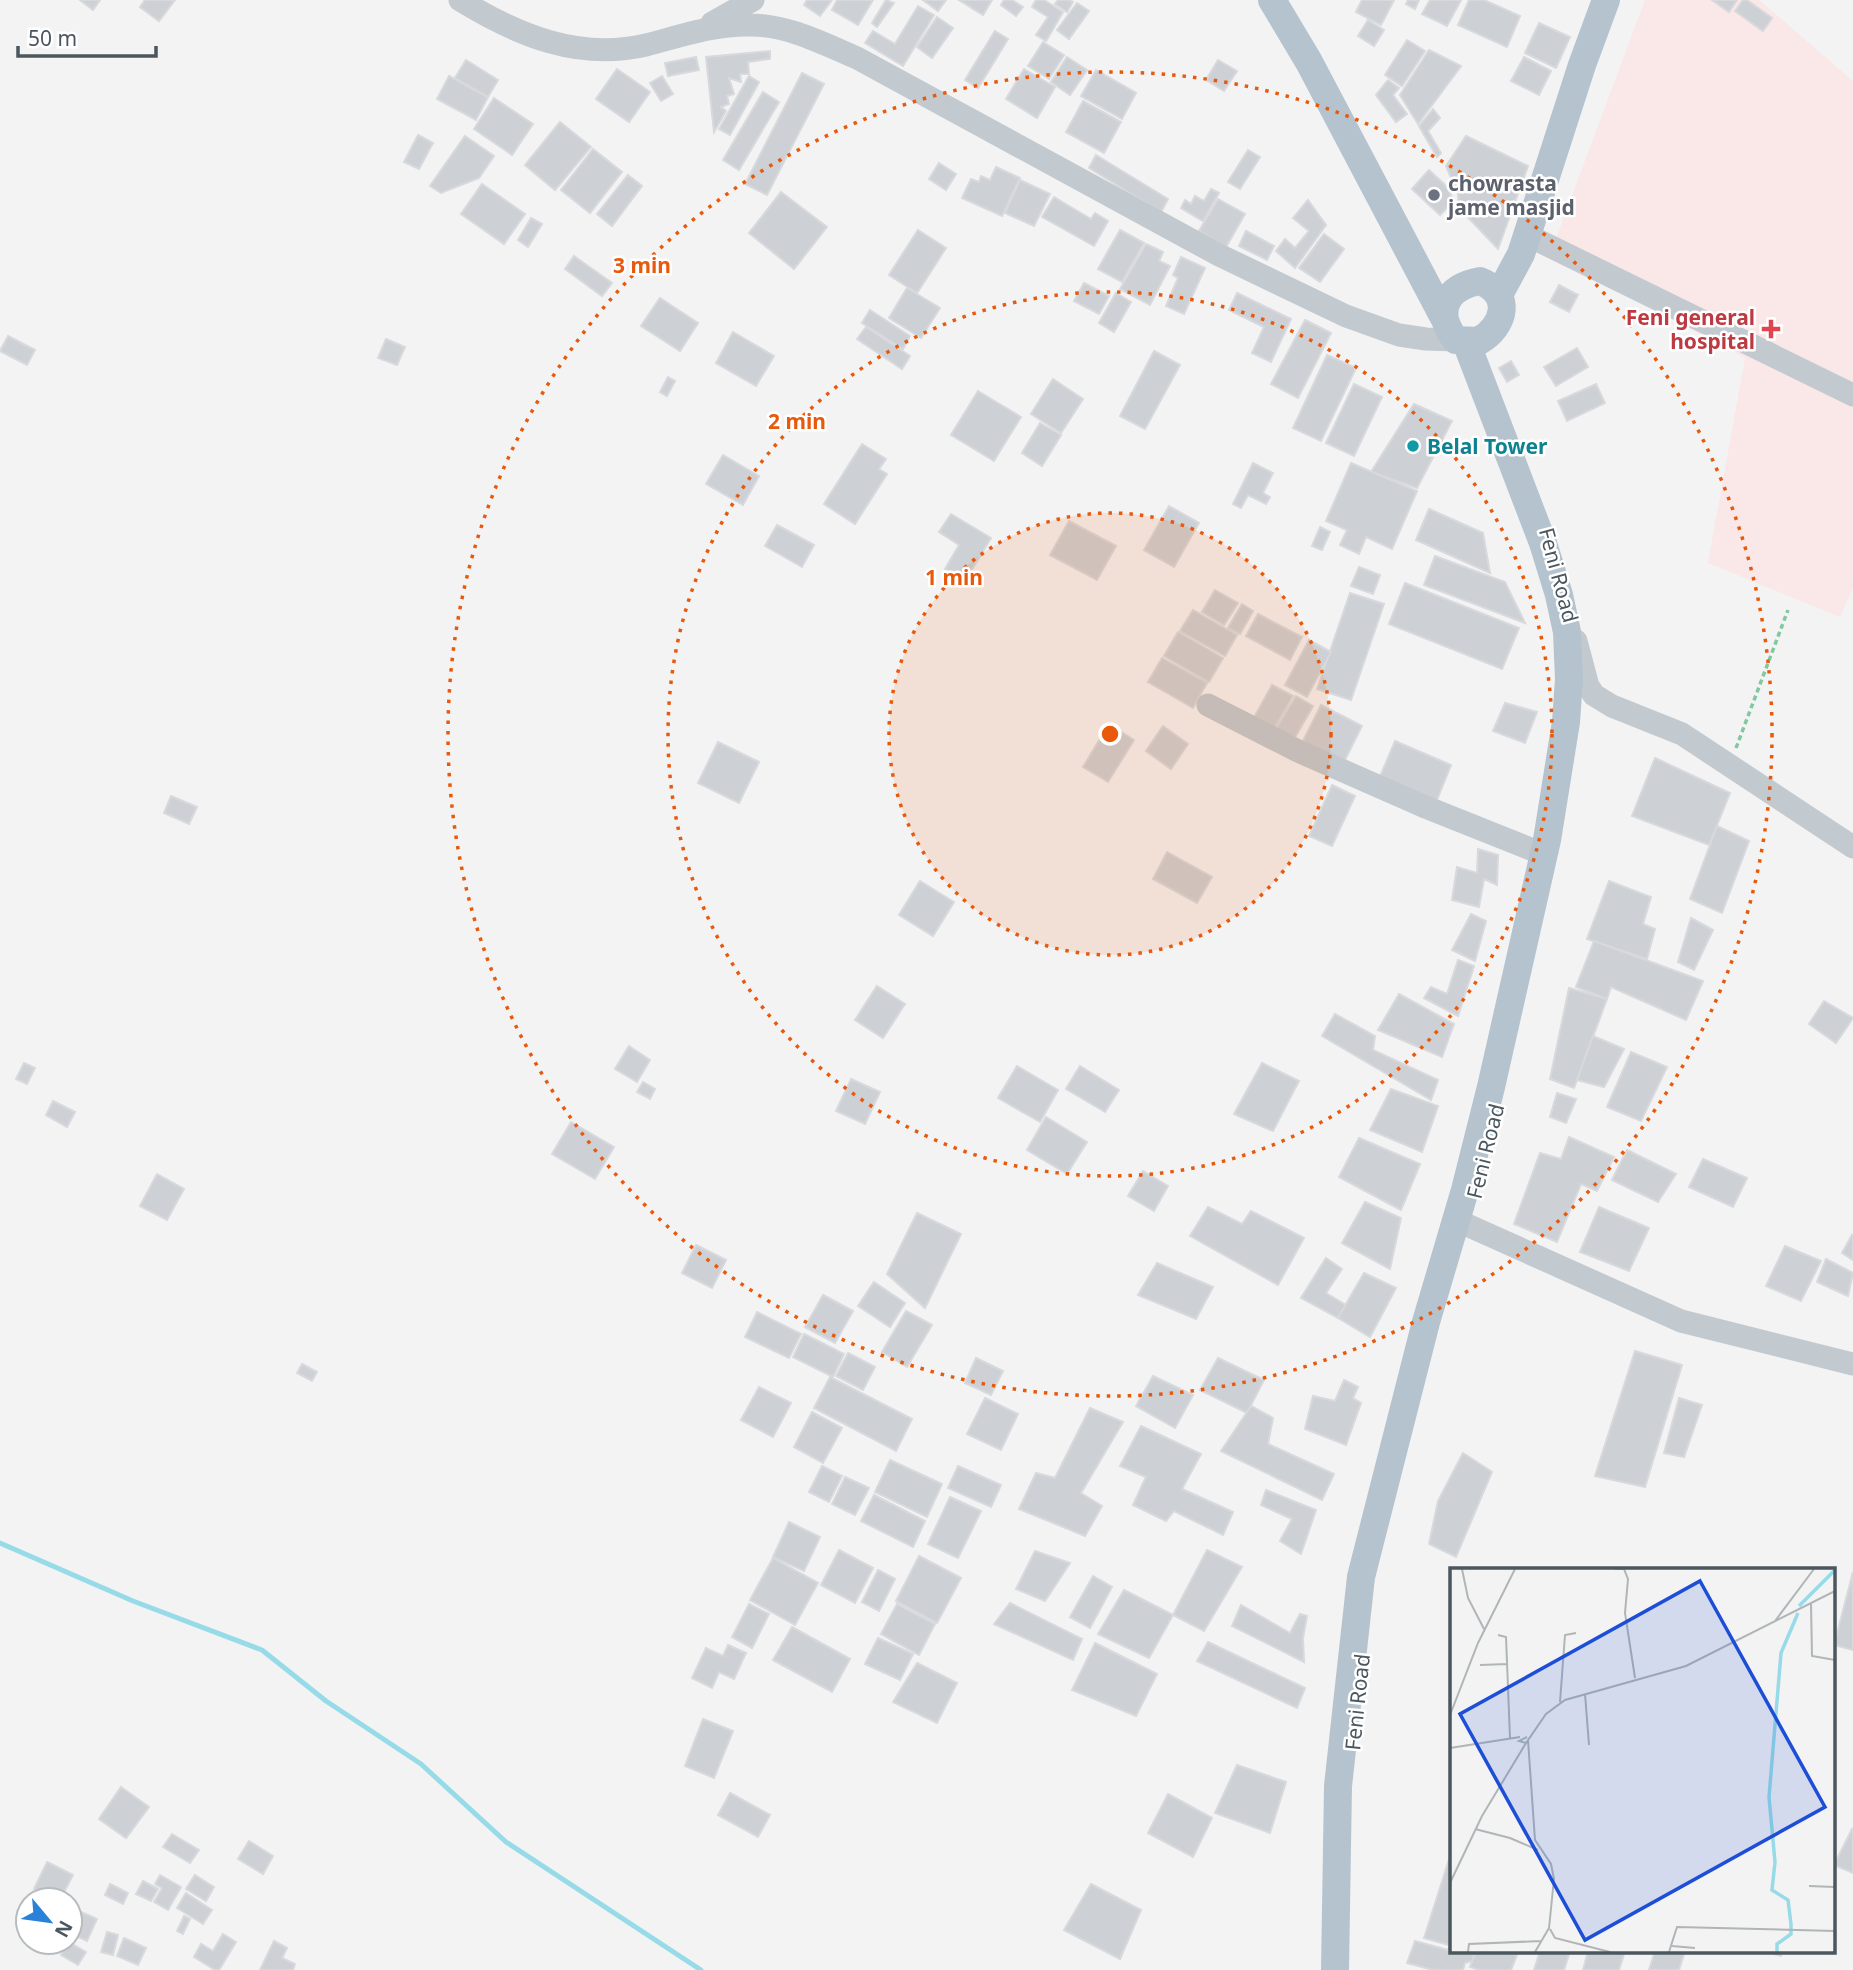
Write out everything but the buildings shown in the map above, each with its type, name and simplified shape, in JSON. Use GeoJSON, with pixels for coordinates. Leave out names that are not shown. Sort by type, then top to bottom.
{"type":"FeatureCollection","features":[{"type":"Feature","properties":{"kind":"main road"},"geometry":{"type":"LineString","coordinates":[[1272,0],[1459,326],[1543,543],[1567,632],[1569,679],[1566,722],[1543,854],[1491,1087],[1465,1190],[1426,1322],[1361,1577],[1338,1786],[1335,1970]]}},
{"type":"Feature","properties":{"kind":"main road","name":"Feni Road"},"geometry":{"type":"LineString","coordinates":[[1285,0],[1459,326],[1551,539],[1571,606],[1576,641],[1577,707],[1574,748],[1525,982],[1467,1225],[1370,1584],[1352,1738],[1342,1970]]}},
{"type":"Feature","properties":{"kind":"main road"},"geometry":{"type":"LineString","coordinates":[[1499,295],[1521,254],[1582,65],[1606,0]]}},
{"type":"Feature","properties":{"kind":"main road"},"geometry":{"type":"LineString","coordinates":[[1480,281],[1492,286],[1499,295],[1502,309],[1496,328],[1459,326],[1467,284],[1480,281]]}},
{"type":"Feature","properties":{"kind":"street"},"geometry":{"type":"LineString","coordinates":[[460,0],[489,18],[554,44],[599,51],[644,45],[700,30],[752,24],[802,34],[857,58],[1219,255],[1346,316],[1399,335],[1426,339],[1459,326]]}},
{"type":"Feature","properties":{"kind":"street"},"geometry":{"type":"LineString","coordinates":[[700,30],[753,0]]}},
{"type":"Feature","properties":{"kind":"street"},"geometry":{"type":"LineString","coordinates":[[1527,235],[1853,395]]}},
{"type":"Feature","properties":{"kind":"street"},"geometry":{"type":"LineString","coordinates":[[1576,641],[1588,687],[1594,695],[1612,706],[1682,734],[1853,847]]}},
{"type":"Feature","properties":{"kind":"street"},"geometry":{"type":"LineString","coordinates":[[1208,705],[1298,751],[1423,806],[1543,854]]}},
{"type":"Feature","properties":{"kind":"street"},"geometry":{"type":"LineString","coordinates":[[1467,1225],[1681,1321],[1853,1364]]}},
{"type":"Feature","properties":{"kind":"path"},"geometry":{"type":"LineString","coordinates":[[1729,767],[1788,610]]}},
{"type":"Feature","properties":{"kind":"shaded area","name":"Feni general hospital"},"geometry":{"type":"Polygon","coordinates":[[[1645,0],[1759,0],[1853,81],[1853,588],[1840,617],[1708,563],[1745,358],[1549,257],[1645,0]]]}},
{"type":"Feature","properties":{"kind":"waterway"},"geometry":{"type":"LineString","coordinates":[[0,1543],[133,1601],[262,1650],[326,1701],[421,1764],[506,1842],[701,1970]]}},
{"type":"Feature","properties":{"kind":"place","name":"chowrasta jame masjid"},"geometry":{"type":"Point","coordinates":[1434,195]}},
{"type":"Feature","properties":{"kind":"place","name":"Feni general hospital"},"geometry":{"type":"Point","coordinates":[1771,329]}},
{"type":"Feature","properties":{"kind":"place","name":"Belal Tower"},"geometry":{"type":"Point","coordinates":[1413,446]}}]}
